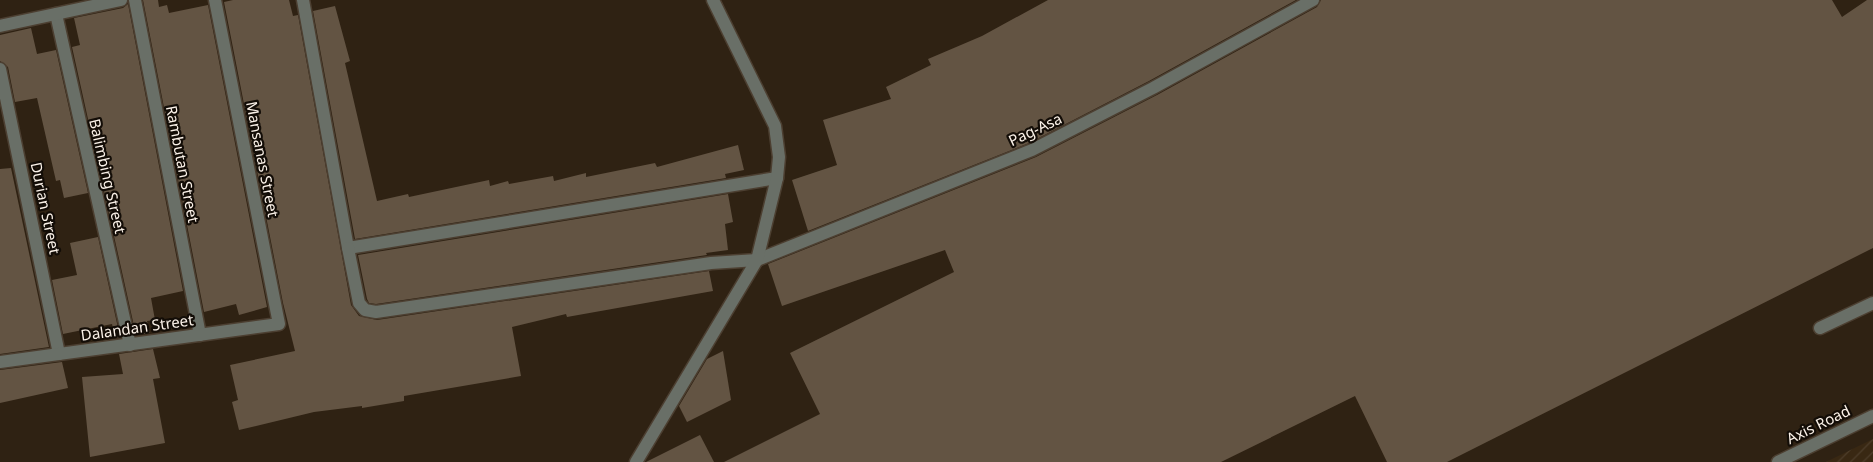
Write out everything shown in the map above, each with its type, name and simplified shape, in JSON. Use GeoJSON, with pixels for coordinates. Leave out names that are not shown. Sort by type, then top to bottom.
{"type":"FeatureCollection","features":[{"type":"Feature","properties":{"kind":"street"},"geometry":{"type":"LineString","coordinates":[[0,26],[121,0]]}},
{"type":"Feature","properties":{"kind":"street","name":"Rambutan Street"},"geometry":{"type":"LineString","coordinates":[[135,0],[200,335]]}},
{"type":"Feature","properties":{"kind":"street","name":"Mansanas Street"},"geometry":{"type":"LineString","coordinates":[[215,0],[279,324]]}},
{"type":"Feature","properties":{"kind":"street"},"geometry":{"type":"LineString","coordinates":[[303,0],[348,248],[776,178]]}},
{"type":"Feature","properties":{"kind":"street"},"geometry":{"type":"LineString","coordinates":[[636,462],[757,260],[776,178],[779,157],[774,126],[713,0]]}},
{"type":"Feature","properties":{"kind":"street","name":"Pag-Asa"},"geometry":{"type":"LineString","coordinates":[[348,248],[359,303],[365,310],[376,312],[711,263],[757,260],[1032,150],[1153,88],[1313,0]]}},
{"type":"Feature","properties":{"kind":"street","name":"Balimbing Street"},"geometry":{"type":"LineString","coordinates":[[56,14],[130,345]]}},
{"type":"Feature","properties":{"kind":"street","name":"Durian Street"},"geometry":{"type":"LineString","coordinates":[[0,69],[59,354]]}},
{"type":"Feature","properties":{"kind":"street"},"geometry":{"type":"LineString","coordinates":[[1820,328],[1873,303]]}},
{"type":"Feature","properties":{"kind":"street","name":"Dalandan Street"},"geometry":{"type":"LineString","coordinates":[[0,362],[279,324]]}},
{"type":"Feature","properties":{"kind":"street","name":"Axis Road"},"geometry":{"type":"LineString","coordinates":[[1778,462],[1873,416]]}},
{"type":"Feature","properties":{"kind":"shaded area"},"geometry":{"type":"Polygon","coordinates":[[[1873,439],[1873,462],[1826,462],[1873,439]]]}},
{"type":"Feature","properties":{"kind":"building"},"geometry":{"type":"Polygon","coordinates":[[[143,0],[158,0],[159,7],[167,5],[169,13],[208,5],[267,307],[239,315],[236,304],[204,312],[143,0]]]}},
{"type":"Feature","properties":{"kind":"building"},"geometry":{"type":"Polygon","coordinates":[[[233,0],[289,0],[293,16],[298,15],[351,305],[359,316],[377,320],[709,271],[713,291],[567,317],[566,314],[512,327],[521,376],[404,396],[404,401],[362,408],[362,406],[314,412],[239,430],[232,402],[238,400],[230,365],[295,351],[283,303],[224,2],[233,0]]]}},
{"type":"Feature","properties":{"kind":"building"},"geometry":{"type":"Polygon","coordinates":[[[1048,0],[1296,0],[1149,81],[1029,143],[808,231],[792,180],[837,165],[823,120],[891,99],[886,87],[931,65],[928,59],[982,36],[1048,0]]]}},
{"type":"Feature","properties":{"kind":"building"},"geometry":{"type":"Polygon","coordinates":[[[1321,0],[1832,0],[1842,17],[1867,0],[1873,0],[1873,248],[1447,462],[1387,462],[1355,396],[1221,462],[724,462],[820,414],[790,353],[954,272],[945,250],[782,306],[768,264],[1036,157],[1157,95],[1317,7],[1321,0]]]}},
{"type":"Feature","properties":{"kind":"building"},"geometry":{"type":"Polygon","coordinates":[[[128,4],[183,291],[151,298],[155,320],[147,321],[150,333],[136,335],[72,47],[80,45],[74,18],[123,8],[128,4]]]}},
{"type":"Feature","properties":{"kind":"building"},"geometry":{"type":"Polygon","coordinates":[[[335,6],[350,61],[345,63],[377,201],[408,194],[409,197],[489,180],[490,186],[508,181],[509,184],[553,176],[554,181],[586,173],[586,177],[655,163],[657,167],[738,145],[744,170],[725,174],[726,178],[355,239],[313,11],[335,6]]]}},
{"type":"Feature","properties":{"kind":"building"},"geometry":{"type":"Polygon","coordinates":[[[31,28],[37,54],[56,50],[88,193],[64,198],[60,180],[56,181],[37,98],[15,102],[8,67],[0,61],[0,35],[31,28]]]}},
{"type":"Feature","properties":{"kind":"building"},"geometry":{"type":"Polygon","coordinates":[[[11,168],[49,347],[0,354],[0,169],[11,168]]]}},
{"type":"Feature","properties":{"kind":"building"},"geometry":{"type":"Polygon","coordinates":[[[728,194],[733,222],[725,224],[728,250],[706,253],[707,255],[376,304],[369,303],[367,299],[358,255],[728,194]]]}},
{"type":"Feature","properties":{"kind":"building"},"geometry":{"type":"Polygon","coordinates":[[[98,237],[120,337],[115,338],[112,324],[63,334],[52,280],[77,275],[70,243],[98,237]]]}},
{"type":"Feature","properties":{"kind":"building"},"geometry":{"type":"Polygon","coordinates":[[[153,349],[160,378],[153,379],[165,443],[90,457],[82,377],[123,374],[119,354],[153,349]]]}},
{"type":"Feature","properties":{"kind":"building"},"geometry":{"type":"Polygon","coordinates":[[[723,351],[731,400],[687,422],[679,406],[707,359],[723,351]]]}},
{"type":"Feature","properties":{"kind":"building"},"geometry":{"type":"Polygon","coordinates":[[[62,362],[68,388],[0,403],[0,370],[62,362]]]}},
{"type":"Feature","properties":{"kind":"building"},"geometry":{"type":"Polygon","coordinates":[[[700,435],[714,462],[646,462],[700,435]]]}}]}
